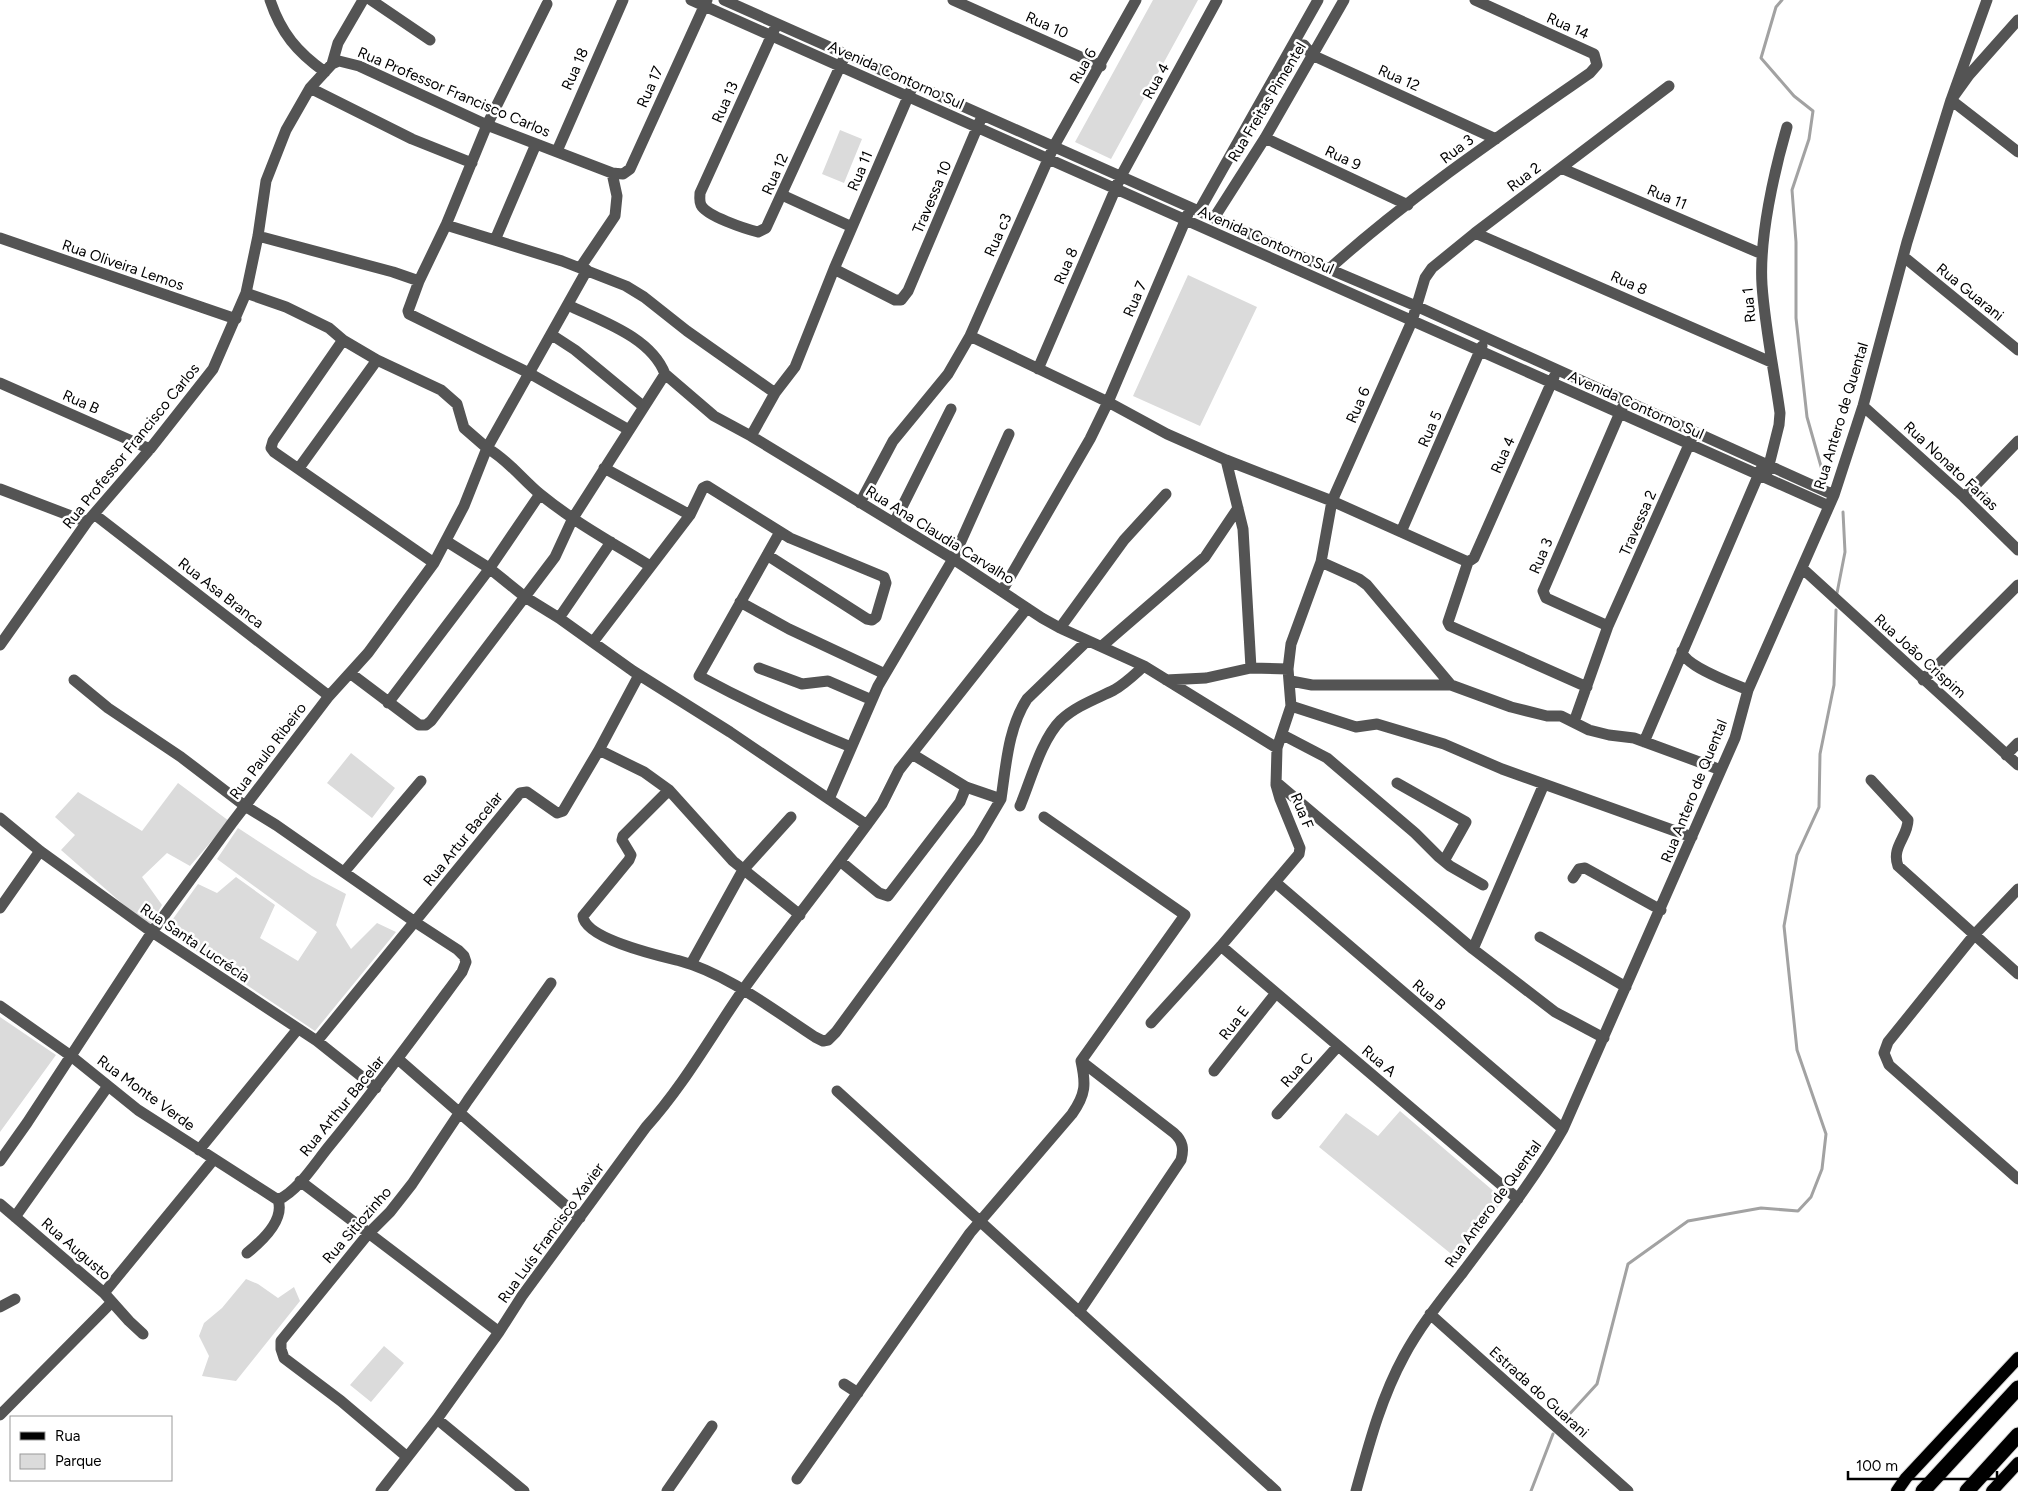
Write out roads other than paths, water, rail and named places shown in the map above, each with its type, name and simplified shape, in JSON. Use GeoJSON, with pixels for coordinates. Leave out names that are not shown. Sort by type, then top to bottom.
{"type":"FeatureCollection","features":[{"type":"Feature","properties":{"kind":"highway"},"geometry":{"type":"LineString","coordinates":[[1923,1491],[2018,1388]]}},
{"type":"Feature","properties":{"kind":"highway"},"geometry":{"type":"LineString","coordinates":[[1967,1491],[2018,1435]]}},
{"type":"Feature","properties":{"kind":"highway"},"geometry":{"type":"LineString","coordinates":[[1982,1473],[2008,1458],[2018,1447]]}},
{"type":"Feature","properties":{"kind":"main road"},"geometry":{"type":"LineString","coordinates":[[1897,1491],[1906,1478],[2018,1358]]}},
{"type":"Feature","properties":{"kind":"main road"},"geometry":{"type":"LineString","coordinates":[[1992,1491],[2018,1463]]}},
{"type":"Feature","properties":{"kind":"street"},"geometry":{"type":"LineString","coordinates":[[270,0],[276,19],[304,57],[329,68],[338,43],[363,0]]}},
{"type":"Feature","properties":{"kind":"street"},"geometry":{"type":"LineString","coordinates":[[371,0],[430,40]]}},
{"type":"Feature","properties":{"kind":"street","name":"Rua 18"},"geometry":{"type":"LineString","coordinates":[[557,150],[623,0]]}},
{"type":"Feature","properties":{"kind":"street","name":"Avenida Contorno Sul"},"geometry":{"type":"LineString","coordinates":[[691,0],[705,3],[771,36],[1689,445],[1762,477],[1831,500]]}},
{"type":"Feature","properties":{"kind":"street","name":"Avenida Contorno Sul"},"geometry":{"type":"LineString","coordinates":[[724,0],[1416,306],[1766,464],[1831,500]]}},
{"type":"Feature","properties":{"kind":"street","name":"Rua 10"},"geometry":{"type":"LineString","coordinates":[[953,0],[1101,66]]}},
{"type":"Feature","properties":{"kind":"street","name":"Rua 6"},"geometry":{"type":"LineString","coordinates":[[1054,146],[1101,66],[1136,0]]}},
{"type":"Feature","properties":{"kind":"street","name":"Rua 4"},"geometry":{"type":"LineString","coordinates":[[1121,176],[1217,0]]}},
{"type":"Feature","properties":{"kind":"street","name":"Rua Freitas Pimentel"},"geometry":{"type":"LineString","coordinates":[[1195,209],[1318,0]]}},
{"type":"Feature","properties":{"kind":"street","name":"Rua Freitas Pimentel"},"geometry":{"type":"LineString","coordinates":[[1214,218],[1265,138],[1344,0]]}},
{"type":"Feature","properties":{"kind":"street","name":"Rua 14"},"geometry":{"type":"LineString","coordinates":[[1475,0],[1594,54]]}},
{"type":"Feature","properties":{"kind":"street"},"geometry":{"type":"LineString","coordinates":[[1987,0],[1952,100],[2018,152]]}},
{"type":"Feature","properties":{"kind":"street","name":"Rua 17"},"geometry":{"type":"LineString","coordinates":[[612,173],[623,174],[630,169],[705,3]]}},
{"type":"Feature","properties":{"kind":"street"},"geometry":{"type":"LineString","coordinates":[[547,4],[487,125],[446,225],[419,281],[408,311],[409,314],[528,373],[629,430]]}},
{"type":"Feature","properties":{"kind":"street","name":"Rua Antero de Quental"},"geometry":{"type":"LineString","coordinates":[[1356,1491],[1383,1399],[1405,1354],[1430,1314],[1546,1160],[1563,1130],[1735,738],[1748,690],[1803,569],[1831,500],[1863,406],[1904,257],[1906,242],[1952,100],[1969,75],[2018,20]]}},
{"type":"Feature","properties":{"kind":"street","name":"Rua 13"},"geometry":{"type":"LineString","coordinates":[[700,193],[777,24]]}},
{"type":"Feature","properties":{"kind":"street","name":"Rua 12"},"geometry":{"type":"LineString","coordinates":[[1293,45],[1304,45],[1312,56],[1496,139]]}},
{"type":"Feature","properties":{"kind":"street","name":"Rua 12"},"geometry":{"type":"LineString","coordinates":[[700,193],[699,199],[704,209],[724,220],[758,232],[766,228],[846,54]]}},
{"type":"Feature","properties":{"kind":"street","name":"Rua 3"},"geometry":{"type":"LineString","coordinates":[[1329,269],[1408,205],[1496,139],[1590,73],[1597,65],[1594,54]]}},
{"type":"Feature","properties":{"kind":"street","name":"Rua Professor Francisco Carlos"},"geometry":{"type":"LineString","coordinates":[[0,645],[91,518],[150,449],[214,369],[246,293],[258,236],[266,181],[286,130],[310,88],[329,68],[339,61],[359,66],[487,125],[557,150],[612,173]]}},
{"type":"Feature","properties":{"kind":"street","name":"Rua 11"},"geometry":{"type":"LineString","coordinates":[[834,269],[914,84]]}},
{"type":"Feature","properties":{"kind":"street","name":"Rua 2"},"geometry":{"type":"LineString","coordinates":[[1416,306],[1425,278],[1432,268],[1475,232],[1669,86]]}},
{"type":"Feature","properties":{"kind":"street"},"geometry":{"type":"LineString","coordinates":[[310,88],[405,136],[472,163]]}},
{"type":"Feature","properties":{"kind":"street","name":"Travessa 10"},"geometry":{"type":"LineString","coordinates":[[834,269],[895,300],[901,300],[908,291],[983,115]]}},
{"type":"Feature","properties":{"kind":"street","name":"Rua 1"},"geometry":{"type":"LineString","coordinates":[[1644,742],[1682,651],[1762,477],[1780,413],[1771,362],[1762,283],[1762,254],[1778,162],[1787,127]]}},
{"type":"Feature","properties":{"kind":"street","name":"Rua 9"},"geometry":{"type":"LineString","coordinates":[[1265,138],[1408,205]]}},
{"type":"Feature","properties":{"kind":"street"},"geometry":{"type":"LineString","coordinates":[[495,240],[536,144]]}},
{"type":"Feature","properties":{"kind":"street","name":"Rua c3"},"geometry":{"type":"LineString","coordinates":[[860,503],[893,441],[903,426],[948,374],[970,336],[1054,146]]}},
{"type":"Feature","properties":{"kind":"street","name":"Rua 11"},"geometry":{"type":"LineString","coordinates":[[1561,168],[1762,254]]}},
{"type":"Feature","properties":{"kind":"street","name":"Rua Paulo Ribeiro"},"geometry":{"type":"LineString","coordinates":[[0,1161],[152,932],[329,696],[373,646],[434,563],[464,506],[487,448],[528,373],[552,335],[568,305],[583,269],[615,216],[617,196],[612,173]]}},
{"type":"Feature","properties":{"kind":"street","name":"Rua 8"},"geometry":{"type":"LineString","coordinates":[[1038,369],[1121,176]]}},
{"type":"Feature","properties":{"kind":"street"},"geometry":{"type":"LineString","coordinates":[[782,195],[852,226]]}},
{"type":"Feature","properties":{"kind":"street","name":"Rua 7"},"geometry":{"type":"LineString","coordinates":[[1002,591],[1090,439],[1108,402],[1184,220],[1195,209]]}},
{"type":"Feature","properties":{"kind":"street"},"geometry":{"type":"LineString","coordinates":[[446,225],[583,269],[626,286],[644,297],[775,394]]}},
{"type":"Feature","properties":{"kind":"street","name":"Rua 8"},"geometry":{"type":"LineString","coordinates":[[1475,232],[1771,362]]}},
{"type":"Feature","properties":{"kind":"street"},"geometry":{"type":"LineString","coordinates":[[258,236],[393,272],[419,281]]}},
{"type":"Feature","properties":{"kind":"street","name":"Rua Oliveira Lemos"},"geometry":{"type":"LineString","coordinates":[[0,238],[236,319]]}},
{"type":"Feature","properties":{"kind":"street","name":"Rua Guarani"},"geometry":{"type":"LineString","coordinates":[[1904,257],[2018,350]]}},
{"type":"Feature","properties":{"kind":"street"},"geometry":{"type":"LineString","coordinates":[[751,436],[775,394],[795,367],[834,269]]}},
{"type":"Feature","properties":{"kind":"street"},"geometry":{"type":"LineString","coordinates":[[246,293],[286,307],[329,328],[343,340],[377,360],[441,390],[457,404],[464,428],[487,448],[500,456],[540,494],[573,518],[650,566]]}},
{"type":"Feature","properties":{"kind":"street","name":"Rua Ana Claudia Carvalho"},"geometry":{"type":"LineString","coordinates":[[568,305],[636,340],[658,360],[665,374],[714,416],[751,436],[894,523],[1060,628],[1144,666],[1277,748]]}},
{"type":"Feature","properties":{"kind":"street","name":"Rua 6"},"geometry":{"type":"LineString","coordinates":[[1322,562],[1332,501],[1412,321],[1416,306]]}},
{"type":"Feature","properties":{"kind":"street"},"geometry":{"type":"LineString","coordinates":[[552,335],[575,350],[644,407]]}},
{"type":"Feature","properties":{"kind":"street"},"geometry":{"type":"LineString","coordinates":[[970,336],[1108,402],[1167,434],[1226,460],[1332,501],[1468,562],[1448,622],[1450,626],[1587,686]]}},
{"type":"Feature","properties":{"kind":"street","name":"Rua 5"},"geometry":{"type":"LineString","coordinates":[[1401,532],[1486,338]]}},
{"type":"Feature","properties":{"kind":"street"},"geometry":{"type":"LineString","coordinates":[[343,340],[271,444],[271,448],[274,452],[434,563]]}},
{"type":"Feature","properties":{"kind":"street"},"geometry":{"type":"LineString","coordinates":[[299,468],[377,360]]}},
{"type":"Feature","properties":{"kind":"street","name":"Rua 4"},"geometry":{"type":"LineString","coordinates":[[1468,562],[1472,561],[1476,553],[1557,370]]}},
{"type":"Feature","properties":{"kind":"street"},"geometry":{"type":"LineString","coordinates":[[350,673],[419,725],[426,725],[555,557],[573,518],[665,374]]}},
{"type":"Feature","properties":{"kind":"street","name":"Rua B"},"geometry":{"type":"LineString","coordinates":[[0,383],[150,449]]}},
{"type":"Feature","properties":{"kind":"street","name":"Rua 3"},"geometry":{"type":"LineString","coordinates":[[1608,626],[1546,598],[1543,593],[1544,586],[1625,401]]}},
{"type":"Feature","properties":{"kind":"street","name":"Rua Nonato Farias"},"geometry":{"type":"LineString","coordinates":[[1863,406],[1964,497],[2018,550]]}},
{"type":"Feature","properties":{"kind":"street"},"geometry":{"type":"LineString","coordinates":[[894,523],[951,409]]}},
{"type":"Feature","properties":{"kind":"street","name":"Travessa 2"},"geometry":{"type":"LineString","coordinates":[[1574,722],[1608,626],[1695,432]]}},
{"type":"Feature","properties":{"kind":"street"},"geometry":{"type":"LineString","coordinates":[[829,799],[885,674],[953,560],[1009,434]]}},
{"type":"Feature","properties":{"kind":"street"},"geometry":{"type":"LineString","coordinates":[[1964,497],[2018,441]]}},
{"type":"Feature","properties":{"kind":"street"},"geometry":{"type":"LineString","coordinates":[[1226,460],[1238,508],[1245,551],[1244,572],[1250,668]]}},
{"type":"Feature","properties":{"kind":"street"},"geometry":{"type":"LineString","coordinates":[[604,468],[690,515]]}},
{"type":"Feature","properties":{"kind":"street"},"geometry":{"type":"LineString","coordinates":[[592,642],[690,515],[703,488],[707,486],[790,538],[884,577],[886,583],[876,617],[872,620],[867,619],[767,555]]}},
{"type":"Feature","properties":{"kind":"street","name":"Rua Asa Branca"},"geometry":{"type":"LineString","coordinates":[[0,489],[91,518],[329,696]]}},
{"type":"Feature","properties":{"kind":"street"},"geometry":{"type":"LineString","coordinates":[[388,703],[489,568],[540,494]]}},
{"type":"Feature","properties":{"kind":"street"},"geometry":{"type":"LineString","coordinates":[[1060,628],[1124,540],[1166,494]]}},
{"type":"Feature","properties":{"kind":"street"},"geometry":{"type":"LineString","coordinates":[[1102,646],[1205,557],[1238,508]]}},
{"type":"Feature","properties":{"kind":"street"},"geometry":{"type":"LineString","coordinates":[[780,532],[699,676],[787,721],[851,747]]}},
{"type":"Feature","properties":{"kind":"street"},"geometry":{"type":"LineString","coordinates":[[446,541],[489,568],[525,597],[559,618],[639,675],[730,732],[867,825]]}},
{"type":"Feature","properties":{"kind":"street"},"geometry":{"type":"LineString","coordinates":[[559,618],[611,542]]}},
{"type":"Feature","properties":{"kind":"street"},"geometry":{"type":"LineString","coordinates":[[1322,562],[1359,579],[1366,585],[1451,685]]}},
{"type":"Feature","properties":{"kind":"street","name":"Rua F"},"geometry":{"type":"LineString","coordinates":[[1151,1023],[1222,946],[1297,858],[1300,848],[1280,799],[1276,782],[1277,748],[1283,735],[1291,706],[1288,669],[1291,644],[1322,562]]}},
{"type":"Feature","properties":{"kind":"street","name":"Rua João Crispim"},"geometry":{"type":"LineString","coordinates":[[1803,569],[2018,765]]}},
{"type":"Feature","properties":{"kind":"street"},"geometry":{"type":"LineString","coordinates":[[1923,680],[2018,585]]}},
{"type":"Feature","properties":{"kind":"street"},"geometry":{"type":"LineString","coordinates":[[740,602],[789,629],[885,674]]}},
{"type":"Feature","properties":{"kind":"street","name":"Rua Luís Francisco Xavier"},"geometry":{"type":"LineString","coordinates":[[381,1491],[406,1456],[437,1419],[499,1332],[522,1296],[646,1127],[665,1107],[743,991],[882,804],[899,770],[1027,608]]}},
{"type":"Feature","properties":{"kind":"street"},"geometry":{"type":"LineString","coordinates":[[669,790],[623,836],[622,840],[630,855],[629,860],[583,918],[585,923],[602,936],[620,944],[691,964],[743,991],[815,1037],[828,1040],[833,1036],[978,838],[1001,799],[1011,739],[1019,711],[1027,699],[1087,641]]}},
{"type":"Feature","properties":{"kind":"street"},"geometry":{"type":"LineString","coordinates":[[1682,651],[1683,657],[1698,668],[1748,690]]}},
{"type":"Feature","properties":{"kind":"street"},"geometry":{"type":"LineString","coordinates":[[1020,806],[1046,740],[1060,721],[1080,707],[1114,690],[1144,666]]}},
{"type":"Feature","properties":{"kind":"street"},"geometry":{"type":"LineString","coordinates":[[759,668],[802,684],[828,681],[872,700]]}},
{"type":"Feature","properties":{"kind":"street"},"geometry":{"type":"LineString","coordinates":[[1166,680],[1206,678],[1250,668],[1288,669]]}},
{"type":"Feature","properties":{"kind":"street","name":"Rua Artur Bacelar"},"geometry":{"type":"LineString","coordinates":[[317,1041],[520,793],[528,792],[557,814],[560,813],[599,750],[639,675]]}},
{"type":"Feature","properties":{"kind":"street"},"geometry":{"type":"LineString","coordinates":[[74,680],[108,708],[181,757],[245,806],[276,825],[415,922]]}},
{"type":"Feature","properties":{"kind":"street"},"geometry":{"type":"LineString","coordinates":[[1290,681],[1312,685],[1451,685],[1511,707],[1547,716],[1561,716],[1589,730],[1623,738],[1634,738],[1721,770]]}},
{"type":"Feature","properties":{"kind":"street"},"geometry":{"type":"LineString","coordinates":[[1291,706],[1356,727],[1377,724],[1444,744],[1482,761],[1692,837]]}},
{"type":"Feature","properties":{"kind":"street"},"geometry":{"type":"LineString","coordinates":[[1283,735],[1327,758],[1416,833],[1444,861],[1484,884]]}},
{"type":"Feature","properties":{"kind":"street"},"geometry":{"type":"LineString","coordinates":[[2006,754],[2018,743]]}},
{"type":"Feature","properties":{"kind":"street"},"geometry":{"type":"LineString","coordinates":[[599,750],[644,772],[669,790],[743,870],[800,915]]}},
{"type":"Feature","properties":{"kind":"street"},"geometry":{"type":"LineString","coordinates":[[912,754],[966,788],[1001,799]]}},
{"type":"Feature","properties":{"kind":"street"},"geometry":{"type":"LineString","coordinates":[[1870,780],[1908,820],[1908,826],[1897,847],[1896,861],[1898,866],[2018,974]]}},
{"type":"Feature","properties":{"kind":"street"},"geometry":{"type":"LineString","coordinates":[[344,872],[421,781]]}},
{"type":"Feature","properties":{"kind":"street"},"geometry":{"type":"LineString","coordinates":[[1276,782],[1473,949],[1555,1012],[1604,1038]]}},
{"type":"Feature","properties":{"kind":"street"},"geometry":{"type":"LineString","coordinates":[[1397,783],[1456,814],[1466,822],[1444,861]]}},
{"type":"Feature","properties":{"kind":"street"},"geometry":{"type":"LineString","coordinates":[[1473,949],[1544,784]]}},
{"type":"Feature","properties":{"kind":"street"},"geometry":{"type":"LineString","coordinates":[[840,861],[879,893],[888,896],[960,802],[966,788]]}},
{"type":"Feature","properties":{"kind":"street"},"geometry":{"type":"LineString","coordinates":[[691,964],[743,870],[791,817]]}},
{"type":"Feature","properties":{"kind":"street"},"geometry":{"type":"LineString","coordinates":[[797,1479],[964,1241],[1077,1106],[1084,1090],[1081,1061],[1185,915],[1044,817]]}},
{"type":"Feature","properties":{"kind":"street","name":"Rua Santa Lucrécia"},"geometry":{"type":"LineString","coordinates":[[0,818],[40,851],[152,932],[297,1030],[317,1041],[376,1088]]}},
{"type":"Feature","properties":{"kind":"street"},"geometry":{"type":"LineString","coordinates":[[0,908],[40,851]]}},
{"type":"Feature","properties":{"kind":"street"},"geometry":{"type":"LineString","coordinates":[[1573,878],[1579,869],[1586,868],[1661,910]]}},
{"type":"Feature","properties":{"kind":"street","name":"Rua B"},"geometry":{"type":"LineString","coordinates":[[1275,882],[1563,1130]]}},
{"type":"Feature","properties":{"kind":"street"},"geometry":{"type":"LineString","coordinates":[[2018,889],[1975,934],[1888,1042],[1884,1053],[1889,1065],[2018,1178]]}},
{"type":"Feature","properties":{"kind":"street","name":"Rua Arthur Bacelar"},"geometry":{"type":"LineString","coordinates":[[278,1200],[285,1196],[300,1181],[376,1088],[462,972],[466,962],[464,956],[415,922]]}},
{"type":"Feature","properties":{"kind":"street"},"geometry":{"type":"LineString","coordinates":[[1540,937],[1626,987]]}},
{"type":"Feature","properties":{"kind":"street","name":"Rua A"},"geometry":{"type":"LineString","coordinates":[[1222,946],[1518,1199]]}},
{"type":"Feature","properties":{"kind":"street","name":"Rua Sitiozinho"},"geometry":{"type":"LineString","coordinates":[[406,1456],[341,1401],[284,1358],[281,1349],[282,1341],[368,1234],[390,1212],[412,1184],[459,1113],[551,983]]}},
{"type":"Feature","properties":{"kind":"street","name":"Rua E"},"geometry":{"type":"LineString","coordinates":[[1214,1071],[1276,993]]}},
{"type":"Feature","properties":{"kind":"street","name":"Rua Monte Verde"},"geometry":{"type":"LineString","coordinates":[[0,1006],[71,1056],[138,1110],[278,1200]]}},
{"type":"Feature","properties":{"kind":"street"},"geometry":{"type":"LineString","coordinates":[[199,1150],[297,1030]]}},
{"type":"Feature","properties":{"kind":"street","name":"Rua C"},"geometry":{"type":"LineString","coordinates":[[1277,1114],[1338,1046]]}},
{"type":"Feature","properties":{"kind":"street"},"geometry":{"type":"LineString","coordinates":[[398,1059],[580,1218]]}},
{"type":"Feature","properties":{"kind":"street"},"geometry":{"type":"LineString","coordinates":[[1079,1312],[1181,1160],[1183,1147],[1179,1137],[1081,1061]]}},
{"type":"Feature","properties":{"kind":"street"},"geometry":{"type":"LineString","coordinates":[[6,1211],[108,1086]]}},
{"type":"Feature","properties":{"kind":"street"},"geometry":{"type":"LineString","coordinates":[[837,1091],[1079,1312],[1262,1486],[1276,1491]]}},
{"type":"Feature","properties":{"kind":"street"},"geometry":{"type":"LineString","coordinates":[[104,1293],[214,1159]]}},
{"type":"Feature","properties":{"kind":"street"},"geometry":{"type":"LineString","coordinates":[[300,1181],[499,1332]]}},
{"type":"Feature","properties":{"kind":"street"},"geometry":{"type":"LineString","coordinates":[[247,1253],[265,1237],[274,1224],[280,1213],[278,1200]]}},
{"type":"Feature","properties":{"kind":"street","name":"Rua Augusto"},"geometry":{"type":"LineString","coordinates":[[6,1211],[104,1293],[129,1322],[143,1334]]}},
{"type":"Feature","properties":{"kind":"street"},"geometry":{"type":"LineString","coordinates":[[0,1307],[15,1298]]}},
{"type":"Feature","properties":{"kind":"street"},"geometry":{"type":"LineString","coordinates":[[0,1415],[111,1303]]}},
{"type":"Feature","properties":{"kind":"street","name":"Estrada do Guarani"},"geometry":{"type":"LineString","coordinates":[[1430,1314],[1628,1491]]}},
{"type":"Feature","properties":{"kind":"street"},"geometry":{"type":"LineString","coordinates":[[844,1384],[858,1394]]}},
{"type":"Feature","properties":{"kind":"street"},"geometry":{"type":"LineString","coordinates":[[437,1419],[524,1491]]}},
{"type":"Feature","properties":{"kind":"street"},"geometry":{"type":"LineString","coordinates":[[667,1491],[712,1426]]}},
{"type":"Feature","properties":{"kind":"waterway"},"geometry":{"type":"LineString","coordinates":[[1782,0],[1776,7],[1761,58],[1794,96],[1813,111],[1809,139],[1792,190],[1796,242],[1796,318],[1807,417],[1824,477]]}},
{"type":"Feature","properties":{"kind":"waterway"},"geometry":{"type":"LineString","coordinates":[[1837,593],[1845,552],[1843,512]]}},
{"type":"Feature","properties":{"kind":"waterway"},"geometry":{"type":"LineString","coordinates":[[1565,1419],[1597,1384],[1628,1264],[1688,1221],[1761,1208],[1798,1211],[1811,1197],[1822,1169],[1826,1134],[1797,1050],[1784,926],[1797,855],[1819,807],[1820,754],[1834,685],[1836,610]]}},
{"type":"Feature","properties":{"kind":"waterway"},"geometry":{"type":"LineString","coordinates":[[1531,1491],[1553,1434]]}}]}
